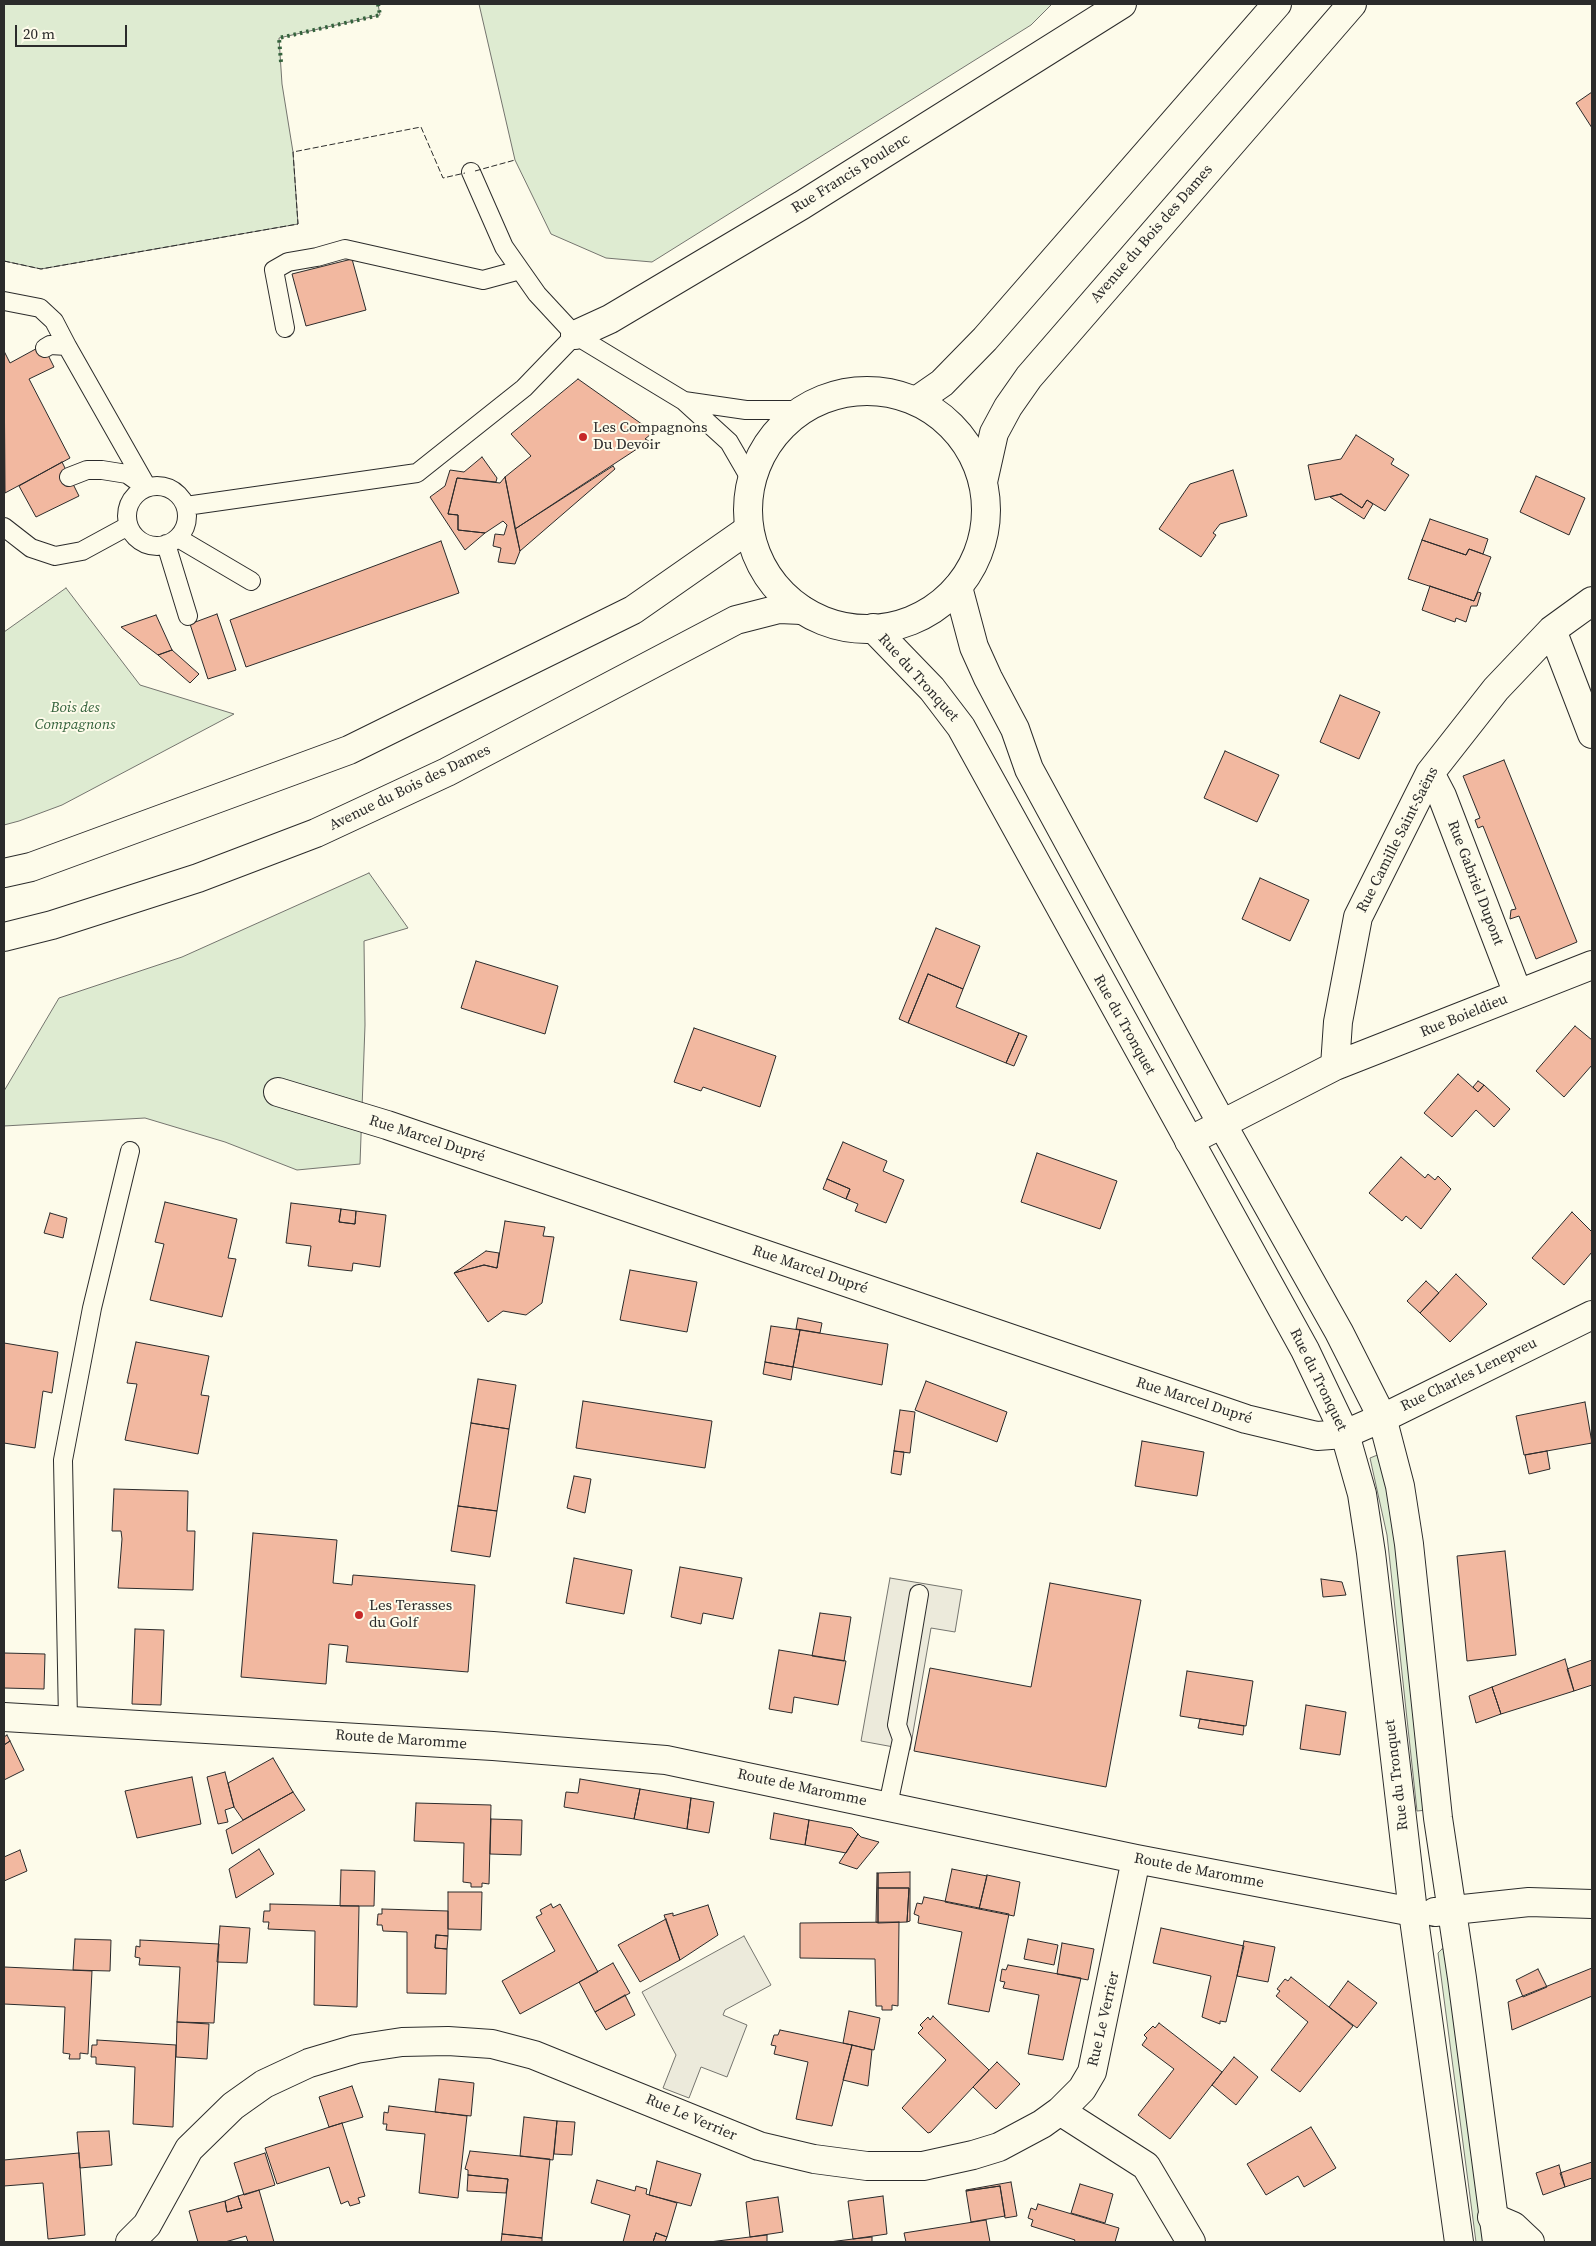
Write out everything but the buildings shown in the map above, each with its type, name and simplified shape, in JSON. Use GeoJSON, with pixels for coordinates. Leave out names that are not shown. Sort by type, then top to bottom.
{"type":"FeatureCollection","features":[{"type":"Feature","properties":{"kind":"main road","name":"Rue Francis Poulenc"},"geometry":{"type":"LineString","coordinates":[[575,335],[610,320],[802,205],[1122,4]]}},
{"type":"Feature","properties":{"kind":"main road"},"geometry":{"type":"LineString","coordinates":[[916,401],[942,383],[985,339],[1277,4]]}},
{"type":"Feature","properties":{"kind":"main road","name":"Avenue du Bois des Dames"},"geometry":{"type":"LineString","coordinates":[[983,482],[994,433],[1008,406],[1029,377],[1352,4]]}},
{"type":"Feature","properties":{"kind":"main road"},"geometry":{"type":"LineString","coordinates":[[877,391],[916,401],[946,421],[969,448],[983,482],[986,511],[982,541],[972,565],[958,587],[940,603],[920,616],[897,625],[873,628],[840,625],[824,621],[802,610],[777,588],[759,561],[749,529],[747,505],[751,480],[761,453],[778,429],[800,410],[837,394],[877,391]]}},
{"type":"Feature","properties":{"kind":"main road"},"geometry":{"type":"LineString","coordinates":[[4,873],[32,866],[349,750],[633,610],[749,529]]}},
{"type":"Feature","properties":{"kind":"main road"},"geometry":{"type":"LineString","coordinates":[[958,587],[974,647],[1015,729],[1029,769],[1222,1124],[1339,1332],[1382,1417],[1400,1486],[1409,1544],[1438,1818],[1494,2230],[1513,2226],[1530,2242]]}},
{"type":"Feature","properties":{"kind":"main road","name":"Rue Camille Saint-Saëns"},"geometry":{"type":"LineString","coordinates":[[1336,1066],[1338,1022],[1358,917],[1430,773],[1496,689],[1552,630],[1592,601]]}},
{"type":"Feature","properties":{"kind":"main road","name":"Avenue du Bois des Dames"},"geometry":{"type":"LineString","coordinates":[[4,937],[52,925],[198,878],[316,833],[447,772],[736,620],[770,610],[802,610]]}},
{"type":"Feature","properties":{"kind":"main road","name":"Rue du Tronquet"},"geometry":{"type":"LineString","coordinates":[[873,628],[932,689],[961,727],[1305,1350],[1345,1434],[1362,1494],[1371,1553],[1413,1912],[1459,2242]]}},
{"type":"Feature","properties":{"kind":"main road"},"geometry":{"type":"LineString","coordinates":[[1552,630],[1592,734]]}},
{"type":"Feature","properties":{"kind":"main road","name":"Rue Gabriel Dupont"},"geometry":{"type":"LineString","coordinates":[[1430,773],[1442,796],[1518,994]]}},
{"type":"Feature","properties":{"kind":"main road","name":"Rue Boieldieu"},"geometry":{"type":"LineString","coordinates":[[1336,1066],[1592,965]]}},
{"type":"Feature","properties":{"kind":"main road"},"geometry":{"type":"LineString","coordinates":[[1189,1141],[1336,1066]]}},
{"type":"Feature","properties":{"kind":"main road","name":"Rue Marcel Dupré"},"geometry":{"type":"LineString","coordinates":[[278,1092],[387,1125],[1246,1419],[1317,1436],[1345,1434]]}},
{"type":"Feature","properties":{"kind":"main road","name":"Rue Charles Lenepveu"},"geometry":{"type":"LineString","coordinates":[[1345,1434],[1592,1315]]}},
{"type":"Feature","properties":{"kind":"main road","name":"Route de Maromme"},"geometry":{"type":"LineString","coordinates":[[4,1717],[493,1746],[666,1760],[888,1805],[1136,1859],[1413,1912],[1452,1911],[1496,1904],[1530,1902],[1592,1904]]}},
{"type":"Feature","properties":{"kind":"main road","name":"Rue Le Verrier"},"geometry":{"type":"LineString","coordinates":[[130,2242],[147,2225],[189,2149],[233,2106],[264,2084],[309,2063],[356,2049],[402,2042],[448,2041],[492,2044],[534,2055],[759,2146],[840,2164],[894,2167],[923,2166],[973,2155],[1022,2136],[1060,2110],[1082,2089],[1092,2072],[1136,1859]]}},
{"type":"Feature","properties":{"kind":"main road"},"geometry":{"type":"LineString","coordinates":[[1060,2110],[1146,2166],[1191,2242]]}},
{"type":"Feature","properties":{"kind":"lane"},"geometry":{"type":"LineString","coordinates":[[471,172],[504,247],[537,294],[575,335],[684,401],[729,442],[751,480]]}},
{"type":"Feature","properties":{"kind":"lane"},"geometry":{"type":"LineString","coordinates":[[285,328],[274,270],[288,262],[317,257],[345,249],[483,280],[520,270]]}},
{"type":"Feature","properties":{"kind":"lane"},"geometry":{"type":"LineString","coordinates":[[4,301],[40,308],[54,321],[147,487]]}},
{"type":"Feature","properties":{"kind":"lane"},"geometry":{"type":"LineString","coordinates":[[186,506],[417,473],[524,388],[575,335]]}},
{"type":"Feature","properties":{"kind":"lane"},"geometry":{"type":"LineString","coordinates":[[44,348],[50,345],[67,346]]}},
{"type":"Feature","properties":{"kind":"lane"},"geometry":{"type":"LineString","coordinates":[[684,401],[746,410],[800,410]]}},
{"type":"Feature","properties":{"kind":"lane"},"geometry":{"type":"LineString","coordinates":[[70,477],[87,470],[102,470],[128,474],[147,487]]}},
{"type":"Feature","properties":{"kind":"lane"},"geometry":{"type":"LineString","coordinates":[[156,486],[174,490],[186,506],[186,523],[172,541],[156,546],[148,544],[139,540],[128,526],[128,507],[138,492],[147,487],[156,486]]}},
{"type":"Feature","properties":{"kind":"lane"},"geometry":{"type":"LineString","coordinates":[[4,527],[31,548],[55,556],[82,551],[128,526]]}},
{"type":"Feature","properties":{"kind":"lane"},"geometry":{"type":"LineString","coordinates":[[172,541],[251,581]]}},
{"type":"Feature","properties":{"kind":"lane"},"geometry":{"type":"LineString","coordinates":[[172,541],[188,616]]}},
{"type":"Feature","properties":{"kind":"lane"},"geometry":{"type":"LineString","coordinates":[[68,1720],[63,1460],[92,1308],[130,1151]]}},
{"type":"Feature","properties":{"kind":"lane"},"geometry":{"type":"LineString","coordinates":[[888,1805],[902,1739],[897,1724],[919,1594]]}},
{"type":"Feature","properties":{"kind":"green space"},"geometry":{"type":"Polygon","coordinates":[[[4,4],[378,4],[380,15],[279,38],[282,84],[293,152],[298,224],[41,269],[4,261],[4,4]]]}},
{"type":"Feature","properties":{"kind":"green space"},"geometry":{"type":"Polygon","coordinates":[[[479,4],[1052,4],[1031,25],[652,262],[606,258],[551,234],[515,160],[479,4]]]}},
{"type":"Feature","properties":{"kind":"green space","name":"Bois des Compagnons"},"geometry":{"type":"Polygon","coordinates":[[[66,588],[140,685],[234,714],[62,805],[4,825],[4,632],[66,588]]]}},
{"type":"Feature","properties":{"kind":"green space"},"geometry":{"type":"Polygon","coordinates":[[[369,873],[408,928],[364,941],[365,1025],[360,1164],[297,1170],[225,1142],[145,1118],[4,1126],[4,1091],[59,998],[182,957],[369,873]]]}},
{"type":"Feature","properties":{"kind":"green space"},"geometry":{"type":"Polygon","coordinates":[[[1380,1454],[1391,1495],[1427,1810],[1417,1811],[1387,1535],[1370,1458],[1380,1454]]]}},
{"type":"Feature","properties":{"kind":"green space"},"geometry":{"type":"Polygon","coordinates":[[[1442,1949],[1448,1950],[1488,2242],[1476,2242],[1438,1953],[1442,1949]]]}},
{"type":"Feature","properties":{"kind":"shaded area"},"geometry":{"type":"Polygon","coordinates":[[[890,1578],[962,1590],[955,1632],[931,1628],[910,1750],[861,1741],[890,1578]]]}},
{"type":"Feature","properties":{"kind":"shaded area"},"geometry":{"type":"Polygon","coordinates":[[[744,1936],[771,1985],[725,2010],[723,2015],[747,2025],[727,2077],[701,2067],[689,2098],[663,2088],[676,2055],[642,1992],[744,1936]]]}},
{"type":"Feature","properties":{"kind":"hedge"},"geometry":{"type":"LineString","coordinates":[[281,62],[279,38],[380,15],[378,4]]}},
{"type":"Feature","properties":{"kind":"fence"},"geometry":{"type":"LineString","coordinates":[[4,261],[41,269],[298,224],[293,152],[421,127],[443,178],[465,173]]}},
{"type":"Feature","properties":{"kind":"fence"},"geometry":{"type":"LineString","coordinates":[[475,171],[515,160]]}},
{"type":"Feature","properties":{"kind":"place","name":"Les Compagnons Du Devoir"},"geometry":{"type":"Point","coordinates":[583,437]}},
{"type":"Feature","properties":{"kind":"place","name":"Les Terasses du Golf"},"geometry":{"type":"Point","coordinates":[359,1615]}}]}
